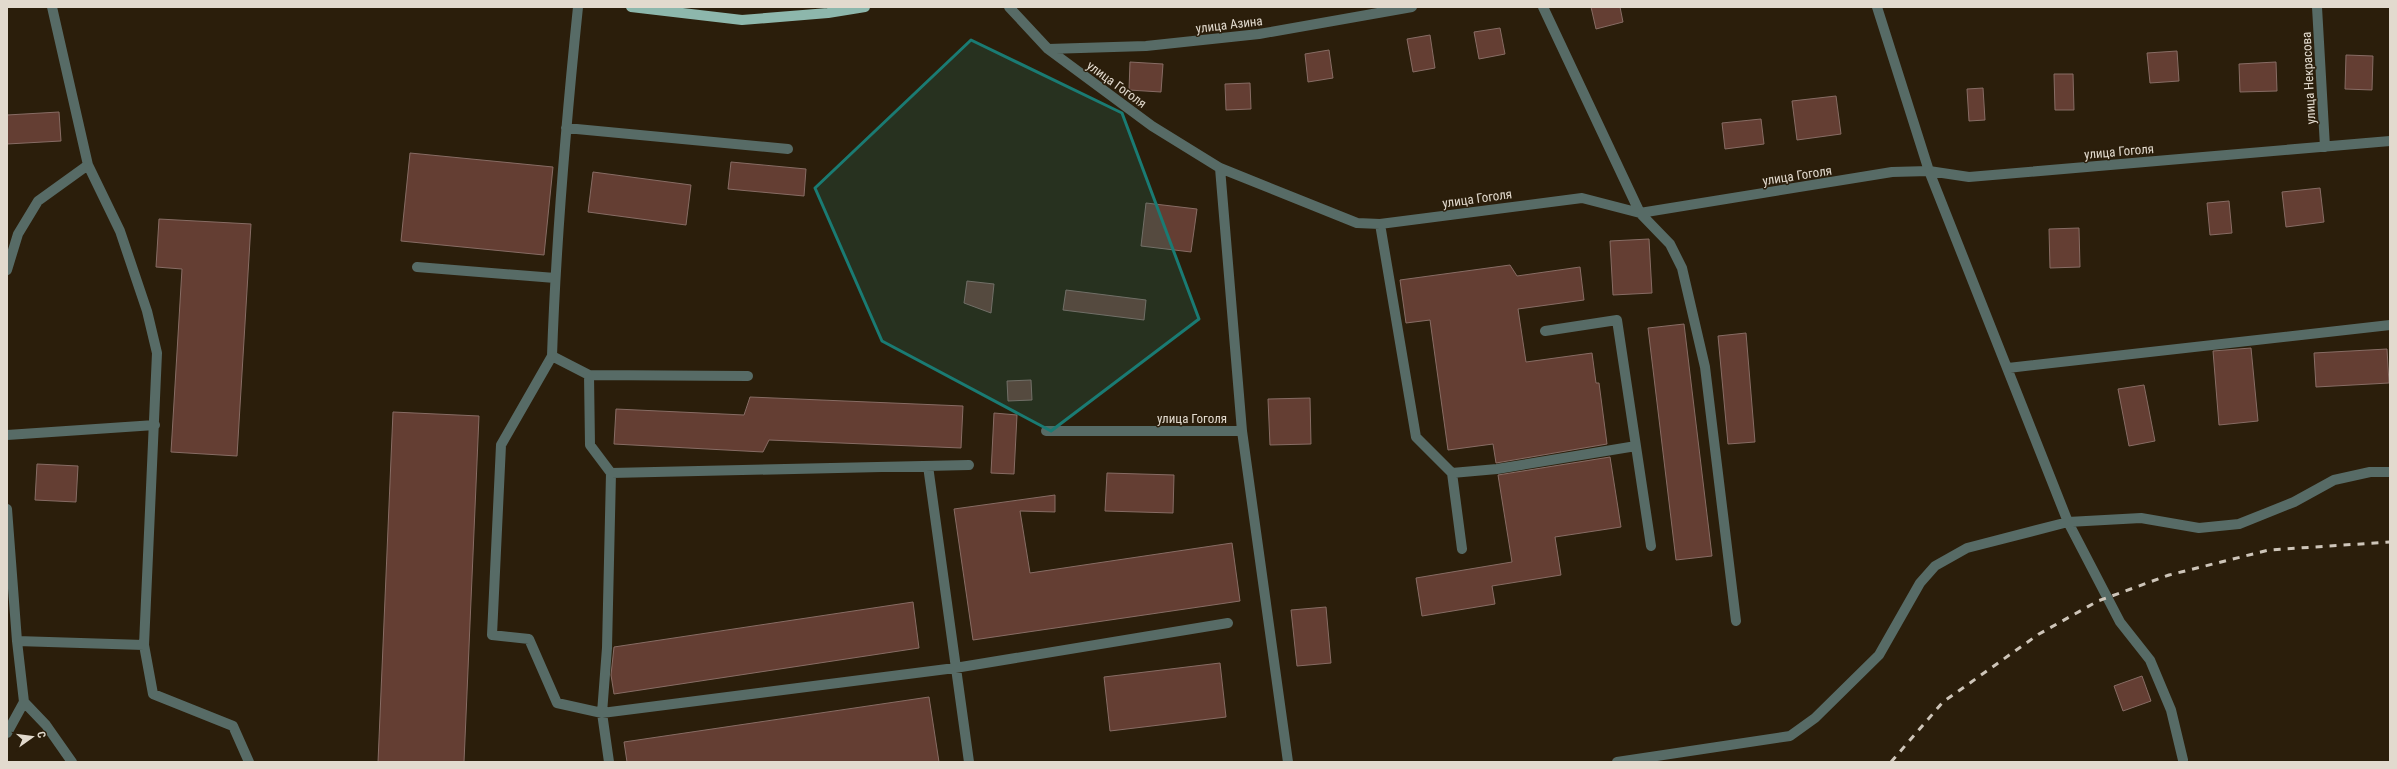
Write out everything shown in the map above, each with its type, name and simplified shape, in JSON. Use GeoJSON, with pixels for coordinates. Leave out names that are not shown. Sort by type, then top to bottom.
{"type":"FeatureCollection","features":[{"type":"Feature","properties":{"kind":"main road"},"geometry":{"type":"LineString","coordinates":[[631,7],[742,20],[828,13],[865,7]]}},
{"type":"Feature","properties":{"kind":"street"},"geometry":{"type":"LineString","coordinates":[[52,7],[88,165],[120,231],[147,311],[157,353],[155,425],[144,645],[153,694],[233,726],[249,762]]}},
{"type":"Feature","properties":{"kind":"street"},"geometry":{"type":"LineString","coordinates":[[578,7],[566,128],[555,278],[552,356],[501,445],[492,635],[529,639],[557,703],[602,713],[955,668],[1228,623]]}},
{"type":"Feature","properties":{"kind":"street","name":"улица Гоголя"},"geometry":{"type":"LineString","coordinates":[[1009,7],[1048,49],[1152,126],[1220,168],[1357,223],[1380,224],[1582,198],[1640,213],[1892,172],[1929,171],[1969,177],[2390,141]]}},
{"type":"Feature","properties":{"kind":"street","name":"улица Азина"},"geometry":{"type":"LineString","coordinates":[[1048,49],[1146,46],[1259,34],[1412,7]]}},
{"type":"Feature","properties":{"kind":"street"},"geometry":{"type":"LineString","coordinates":[[1543,7],[1640,213],[1670,244],[1682,268],[1705,367],[1736,621]]}},
{"type":"Feature","properties":{"kind":"street"},"geometry":{"type":"LineString","coordinates":[[1877,7],[1929,171],[2068,522],[2120,622],[2150,660],[2172,710],[2183,760]]}},
{"type":"Feature","properties":{"kind":"street","name":"улица Некрасова"},"geometry":{"type":"LineString","coordinates":[[2317,7],[2325,147]]}},
{"type":"Feature","properties":{"kind":"street"},"geometry":{"type":"LineString","coordinates":[[566,128],[788,149]]}},
{"type":"Feature","properties":{"kind":"street"},"geometry":{"type":"LineString","coordinates":[[7,270],[18,234],[38,201],[88,165]]}},
{"type":"Feature","properties":{"kind":"street","name":"улица Гоголя"},"geometry":{"type":"LineString","coordinates":[[1046,431],[1242,431],[1220,168]]}},
{"type":"Feature","properties":{"kind":"street"},"geometry":{"type":"LineString","coordinates":[[1380,224],[1416,437],[1452,473],[1462,549]]}},
{"type":"Feature","properties":{"kind":"street"},"geometry":{"type":"LineString","coordinates":[[417,267],[555,278]]}},
{"type":"Feature","properties":{"kind":"street"},"geometry":{"type":"LineString","coordinates":[[1545,331],[1617,320],[1651,546]]}},
{"type":"Feature","properties":{"kind":"street"},"geometry":{"type":"LineString","coordinates":[[2008,368],[2390,325]]}},
{"type":"Feature","properties":{"kind":"street"},"geometry":{"type":"LineString","coordinates":[[552,356],[589,374],[748,376]]}},
{"type":"Feature","properties":{"kind":"street"},"geometry":{"type":"LineString","coordinates":[[589,374],[590,445],[611,473],[607,648],[602,713],[609,762]]}},
{"type":"Feature","properties":{"kind":"street"},"geometry":{"type":"LineString","coordinates":[[7,435],[155,425]]}},
{"type":"Feature","properties":{"kind":"street"},"geometry":{"type":"LineString","coordinates":[[1242,431],[1288,762]]}},
{"type":"Feature","properties":{"kind":"street"},"geometry":{"type":"LineString","coordinates":[[1452,473],[1497,469],[1636,446]]}},
{"type":"Feature","properties":{"kind":"street"},"geometry":{"type":"LineString","coordinates":[[611,473],[969,465]]}},
{"type":"Feature","properties":{"kind":"street"},"geometry":{"type":"LineString","coordinates":[[928,466],[969,762]]}},
{"type":"Feature","properties":{"kind":"street"},"geometry":{"type":"LineString","coordinates":[[1617,762],[1790,736],[1814,718],[1879,655],[1920,583],[1935,566],[1967,548],[2068,522],[2141,518],[2199,528],[2239,524],[2294,502],[2334,480],[2370,472],[2390,472]]}},
{"type":"Feature","properties":{"kind":"street"},"geometry":{"type":"LineString","coordinates":[[7,509],[17,641],[24,702],[7,733]]}},
{"type":"Feature","properties":{"kind":"street"},"geometry":{"type":"LineString","coordinates":[[17,641],[144,645]]}},
{"type":"Feature","properties":{"kind":"street"},"geometry":{"type":"LineString","coordinates":[[24,702],[46,725],[72,762]]}},
{"type":"Feature","properties":{"kind":"highlighted area"},"geometry":{"type":"Polygon","coordinates":[[[971,40],[1122,113],[1199,319],[1051,431],[882,341],[815,188],[971,40]]]}},
{"type":"Feature","properties":{"kind":"building"},"geometry":{"type":"Polygon","coordinates":[[[1591,7],[1620,7],[1623,22],[1596,29],[1591,7]]]}},
{"type":"Feature","properties":{"kind":"building"},"geometry":{"type":"Polygon","coordinates":[[[1500,28],[1505,54],[1479,59],[1474,32],[1500,28]]]}},
{"type":"Feature","properties":{"kind":"building"},"geometry":{"type":"Polygon","coordinates":[[[1430,35],[1435,68],[1413,72],[1407,39],[1430,35]]]}},
{"type":"Feature","properties":{"kind":"building"},"geometry":{"type":"Polygon","coordinates":[[[1329,50],[1333,78],[1308,82],[1305,54],[1329,50]]]}},
{"type":"Feature","properties":{"kind":"building"},"geometry":{"type":"Polygon","coordinates":[[[2177,51],[2179,81],[2150,83],[2147,53],[2177,51]]]}},
{"type":"Feature","properties":{"kind":"building"},"geometry":{"type":"Polygon","coordinates":[[[2346,55],[2373,56],[2372,90],[2345,89],[2346,55]]]}},
{"type":"Feature","properties":{"kind":"building"},"geometry":{"type":"Polygon","coordinates":[[[1130,62],[1163,64],[1161,92],[1129,90],[1130,62]]]}},
{"type":"Feature","properties":{"kind":"building"},"geometry":{"type":"Polygon","coordinates":[[[2276,62],[2277,91],[2240,92],[2239,64],[2276,62]]]}},
{"type":"Feature","properties":{"kind":"building"},"geometry":{"type":"Polygon","coordinates":[[[2054,74],[2073,74],[2074,110],[2055,110],[2054,74]]]}},
{"type":"Feature","properties":{"kind":"building"},"geometry":{"type":"Polygon","coordinates":[[[1250,83],[1251,109],[1226,110],[1225,84],[1250,83]]]}},
{"type":"Feature","properties":{"kind":"building"},"geometry":{"type":"Polygon","coordinates":[[[1983,88],[1985,120],[1969,121],[1967,89],[1983,88]]]}},
{"type":"Feature","properties":{"kind":"building"},"geometry":{"type":"Polygon","coordinates":[[[1836,96],[1841,134],[1797,140],[1792,101],[1836,96]]]}},
{"type":"Feature","properties":{"kind":"building"},"geometry":{"type":"Polygon","coordinates":[[[59,112],[61,141],[7,144],[7,115],[59,112]]]}},
{"type":"Feature","properties":{"kind":"building"},"geometry":{"type":"Polygon","coordinates":[[[1761,119],[1764,144],[1725,149],[1722,123],[1761,119]]]}},
{"type":"Feature","properties":{"kind":"building"},"geometry":{"type":"Polygon","coordinates":[[[410,153],[553,167],[544,255],[401,241],[410,153]]]}},
{"type":"Feature","properties":{"kind":"building"},"geometry":{"type":"Polygon","coordinates":[[[731,162],[806,169],[804,196],[728,189],[731,162]]]}},
{"type":"Feature","properties":{"kind":"building"},"geometry":{"type":"Polygon","coordinates":[[[593,172],[691,185],[686,225],[588,212],[593,172]]]}},
{"type":"Feature","properties":{"kind":"building"},"geometry":{"type":"Polygon","coordinates":[[[2320,188],[2324,222],[2286,227],[2282,192],[2320,188]]]}},
{"type":"Feature","properties":{"kind":"building"},"geometry":{"type":"Polygon","coordinates":[[[2229,201],[2232,233],[2210,235],[2207,203],[2229,201]]]}},
{"type":"Feature","properties":{"kind":"building"},"geometry":{"type":"Polygon","coordinates":[[[1146,203],[1197,209],[1191,252],[1141,246],[1146,203]]]}},
{"type":"Feature","properties":{"kind":"building"},"geometry":{"type":"Polygon","coordinates":[[[159,219],[251,224],[237,456],[171,452],[182,269],[156,267],[159,219]]]}},
{"type":"Feature","properties":{"kind":"building"},"geometry":{"type":"Polygon","coordinates":[[[2079,228],[2080,267],[2050,268],[2049,229],[2079,228]]]}},
{"type":"Feature","properties":{"kind":"building"},"geometry":{"type":"Polygon","coordinates":[[[1649,239],[1652,293],[1613,295],[1610,241],[1649,239]]]}},
{"type":"Feature","properties":{"kind":"building"},"geometry":{"type":"Polygon","coordinates":[[[1510,265],[1517,276],[1580,267],[1584,300],[1518,309],[1526,362],[1592,353],[1596,383],[1599,383],[1607,444],[1496,463],[1493,444],[1448,450],[1430,320],[1406,323],[1400,280],[1510,265]]]}},
{"type":"Feature","properties":{"kind":"building"},"geometry":{"type":"Polygon","coordinates":[[[967,281],[994,284],[991,313],[964,303],[967,281]]]}},
{"type":"Feature","properties":{"kind":"building"},"geometry":{"type":"Polygon","coordinates":[[[1066,290],[1146,300],[1144,320],[1063,310],[1066,290]]]}},
{"type":"Feature","properties":{"kind":"building"},"geometry":{"type":"Polygon","coordinates":[[[1684,324],[1712,556],[1676,560],[1648,328],[1684,324]]]}},
{"type":"Feature","properties":{"kind":"building"},"geometry":{"type":"Polygon","coordinates":[[[1746,333],[1755,442],[1728,444],[1718,336],[1746,333]]]}},
{"type":"Feature","properties":{"kind":"building"},"geometry":{"type":"Polygon","coordinates":[[[2251,348],[2258,421],[2219,425],[2213,351],[2251,348]]]}},
{"type":"Feature","properties":{"kind":"building"},"geometry":{"type":"Polygon","coordinates":[[[2387,349],[2389,383],[2316,387],[2314,353],[2387,349]]]}},
{"type":"Feature","properties":{"kind":"building"},"geometry":{"type":"Polygon","coordinates":[[[1031,380],[1032,400],[1008,401],[1007,381],[1031,380]]]}},
{"type":"Feature","properties":{"kind":"building"},"geometry":{"type":"Polygon","coordinates":[[[2144,385],[2155,441],[2129,446],[2118,389],[2144,385]]]}},
{"type":"Feature","properties":{"kind":"building"},"geometry":{"type":"Polygon","coordinates":[[[750,397],[963,406],[961,448],[769,440],[763,452],[614,444],[616,409],[744,415],[750,397]]]}},
{"type":"Feature","properties":{"kind":"building"},"geometry":{"type":"Polygon","coordinates":[[[1310,398],[1311,444],[1270,445],[1268,399],[1310,398]]]}},
{"type":"Feature","properties":{"kind":"building"},"geometry":{"type":"Polygon","coordinates":[[[393,412],[479,416],[464,762],[378,762],[393,412]]]}},
{"type":"Feature","properties":{"kind":"building"},"geometry":{"type":"Polygon","coordinates":[[[994,413],[1017,415],[1014,474],[991,473],[994,413]]]}},
{"type":"Feature","properties":{"kind":"building"},"geometry":{"type":"Polygon","coordinates":[[[1610,457],[1621,527],[1555,537],[1561,575],[1492,586],[1495,604],[1422,616],[1416,578],[1512,562],[1498,475],[1610,457]]]}},
{"type":"Feature","properties":{"kind":"building"},"geometry":{"type":"Polygon","coordinates":[[[37,464],[78,466],[76,502],[35,500],[37,464]]]}},
{"type":"Feature","properties":{"kind":"building"},"geometry":{"type":"Polygon","coordinates":[[[1107,473],[1174,475],[1173,513],[1105,511],[1107,473]]]}},
{"type":"Feature","properties":{"kind":"building"},"geometry":{"type":"Polygon","coordinates":[[[1055,495],[1055,512],[1020,511],[1030,573],[1232,543],[1240,601],[973,640],[954,509],[1055,495]]]}},
{"type":"Feature","properties":{"kind":"building"},"geometry":{"type":"Polygon","coordinates":[[[913,602],[919,648],[614,694],[611,675],[614,647],[913,602]]]}},
{"type":"Feature","properties":{"kind":"building"},"geometry":{"type":"Polygon","coordinates":[[[1326,607],[1331,663],[1297,666],[1291,610],[1326,607]]]}},
{"type":"Feature","properties":{"kind":"building"},"geometry":{"type":"Polygon","coordinates":[[[1220,663],[1226,717],[1110,731],[1104,677],[1220,663]]]}},
{"type":"Feature","properties":{"kind":"building"},"geometry":{"type":"Polygon","coordinates":[[[2142,676],[2151,701],[2123,711],[2114,686],[2142,676]]]}},
{"type":"Feature","properties":{"kind":"building"},"geometry":{"type":"Polygon","coordinates":[[[929,697],[939,762],[627,762],[624,742],[929,697]]]}},
{"type":"Feature","properties":{"kind":"railway"},"geometry":{"type":"LineString","coordinates":[[1891,762],[1943,702],[2039,634],[2098,601],[2169,575],[2269,550],[2390,542]]}}]}
